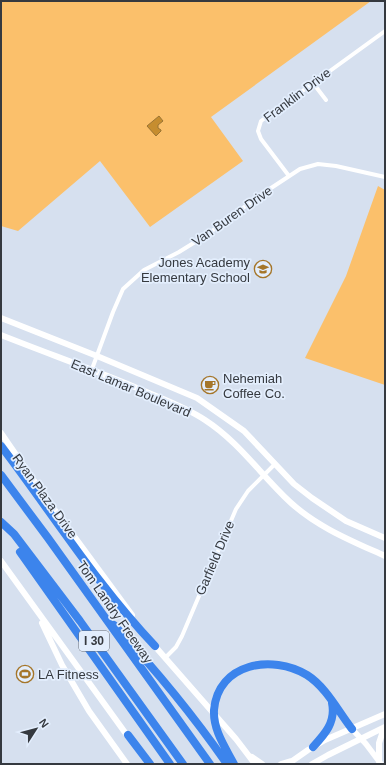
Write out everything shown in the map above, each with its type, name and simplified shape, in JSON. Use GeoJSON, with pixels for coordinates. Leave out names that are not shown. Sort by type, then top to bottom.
{"type":"FeatureCollection","features":[{"type":"Feature","properties":{"kind":"highway"},"geometry":{"type":"LineString","coordinates":[[1,446],[23,474],[82,558],[130,620],[155,646]]}},
{"type":"Feature","properties":{"kind":"highway","name":"Tom Landry Freeway"},"geometry":{"type":"LineString","coordinates":[[1,475],[210,764]]}},
{"type":"Feature","properties":{"kind":"highway","name":"I 30"},"geometry":{"type":"LineString","coordinates":[[1,522],[14,534],[80,621],[183,764]]}},
{"type":"Feature","properties":{"kind":"highway","name":"I 30"},"geometry":{"type":"LineString","coordinates":[[1,525],[170,764]]}},
{"type":"Feature","properties":{"kind":"highway"},"geometry":{"type":"LineString","coordinates":[[89,595],[172,691],[209,738],[227,764]]}},
{"type":"Feature","properties":{"kind":"highway"},"geometry":{"type":"LineString","coordinates":[[234,764],[216,728],[214,711],[216,699],[221,688],[228,679],[246,667],[274,664],[297,670],[308,676],[318,683],[352,729]]}},
{"type":"Feature","properties":{"kind":"highway"},"geometry":{"type":"LineString","coordinates":[[313,746],[329,728],[333,718],[331,700]]}},
{"type":"Feature","properties":{"kind":"highway"},"geometry":{"type":"LineString","coordinates":[[128,735],[150,764]]}},
{"type":"Feature","properties":{"kind":"main road","name":"East Lamar Boulevard"},"geometry":{"type":"LineString","coordinates":[[1,318],[197,398],[244,432],[294,484],[326,508],[346,521],[385,538]]}},
{"type":"Feature","properties":{"kind":"main road","name":"East Lamar Boulevard"},"geometry":{"type":"LineString","coordinates":[[1,335],[92,369],[166,399],[206,420],[239,447],[263,475],[291,503],[314,519],[354,542],[385,556]]}},
{"type":"Feature","properties":{"kind":"main road","name":"Ryan Plaza Drive"},"geometry":{"type":"LineString","coordinates":[[1,433],[43,494],[155,646],[236,739],[251,760]]}},
{"type":"Feature","properties":{"kind":"main road"},"geometry":{"type":"LineString","coordinates":[[1,561],[128,735],[146,764]]}},
{"type":"Feature","properties":{"kind":"main road"},"geometry":{"type":"LineString","coordinates":[[35,609],[62,665],[89,712],[128,764]]}},
{"type":"Feature","properties":{"kind":"main road"},"geometry":{"type":"LineString","coordinates":[[281,764],[290,762],[313,746],[385,714]]}},
{"type":"Feature","properties":{"kind":"main road"},"geometry":{"type":"LineString","coordinates":[[312,764],[384,728]]}},
{"type":"Feature","properties":{"kind":"main road"},"geometry":{"type":"LineString","coordinates":[[380,763],[379,743],[384,728]]}},
{"type":"Feature","properties":{"kind":"main road"},"geometry":{"type":"LineString","coordinates":[[251,760],[262,764]]}},
{"type":"Feature","properties":{"kind":"street","name":"Franklin Drive"},"geometry":{"type":"LineString","coordinates":[[289,176],[261,139],[258,131],[261,121],[385,31]]}},
{"type":"Feature","properties":{"kind":"street"},"geometry":{"type":"LineString","coordinates":[[313,83],[326,100]]}},
{"type":"Feature","properties":{"kind":"street","name":"Van Buren Drive"},"geometry":{"type":"LineString","coordinates":[[92,369],[123,289],[144,270],[179,252],[208,234],[300,169],[318,164],[336,166],[385,177]]}},
{"type":"Feature","properties":{"kind":"street","name":"Garfield Drive"},"geometry":{"type":"LineString","coordinates":[[165,658],[176,647],[182,636],[236,509],[244,496],[274,464]]}},
{"type":"Feature","properties":{"kind":"street"},"geometry":{"type":"LineString","coordinates":[[352,729],[362,739],[380,763]]}},
{"type":"Feature","properties":{"kind":"shaded area"},"geometry":{"type":"Polygon","coordinates":[[[1,1],[371,1],[211,117],[243,161],[150,227],[100,161],[18,231],[1,226],[1,1]]]}},
{"type":"Feature","properties":{"kind":"shaded area"},"geometry":{"type":"Polygon","coordinates":[[[159,116],[163,121],[158,125],[158,128],[161,131],[156,136],[147,126],[159,116]]]}},
{"type":"Feature","properties":{"kind":"shaded area"},"geometry":{"type":"Polygon","coordinates":[[[378,186],[385,190],[385,385],[305,358],[346,276],[378,186]]]}},
{"type":"Feature","properties":{"kind":"place","name":"Jones Academy Elementary School"},"geometry":{"type":"Point","coordinates":[263,269]}},
{"type":"Feature","properties":{"kind":"place","name":"Nehemiah Coffee Co."},"geometry":{"type":"Point","coordinates":[210,385]}},
{"type":"Feature","properties":{"kind":"place","name":"LA Fitness"},"geometry":{"type":"Point","coordinates":[25,674]}}]}
